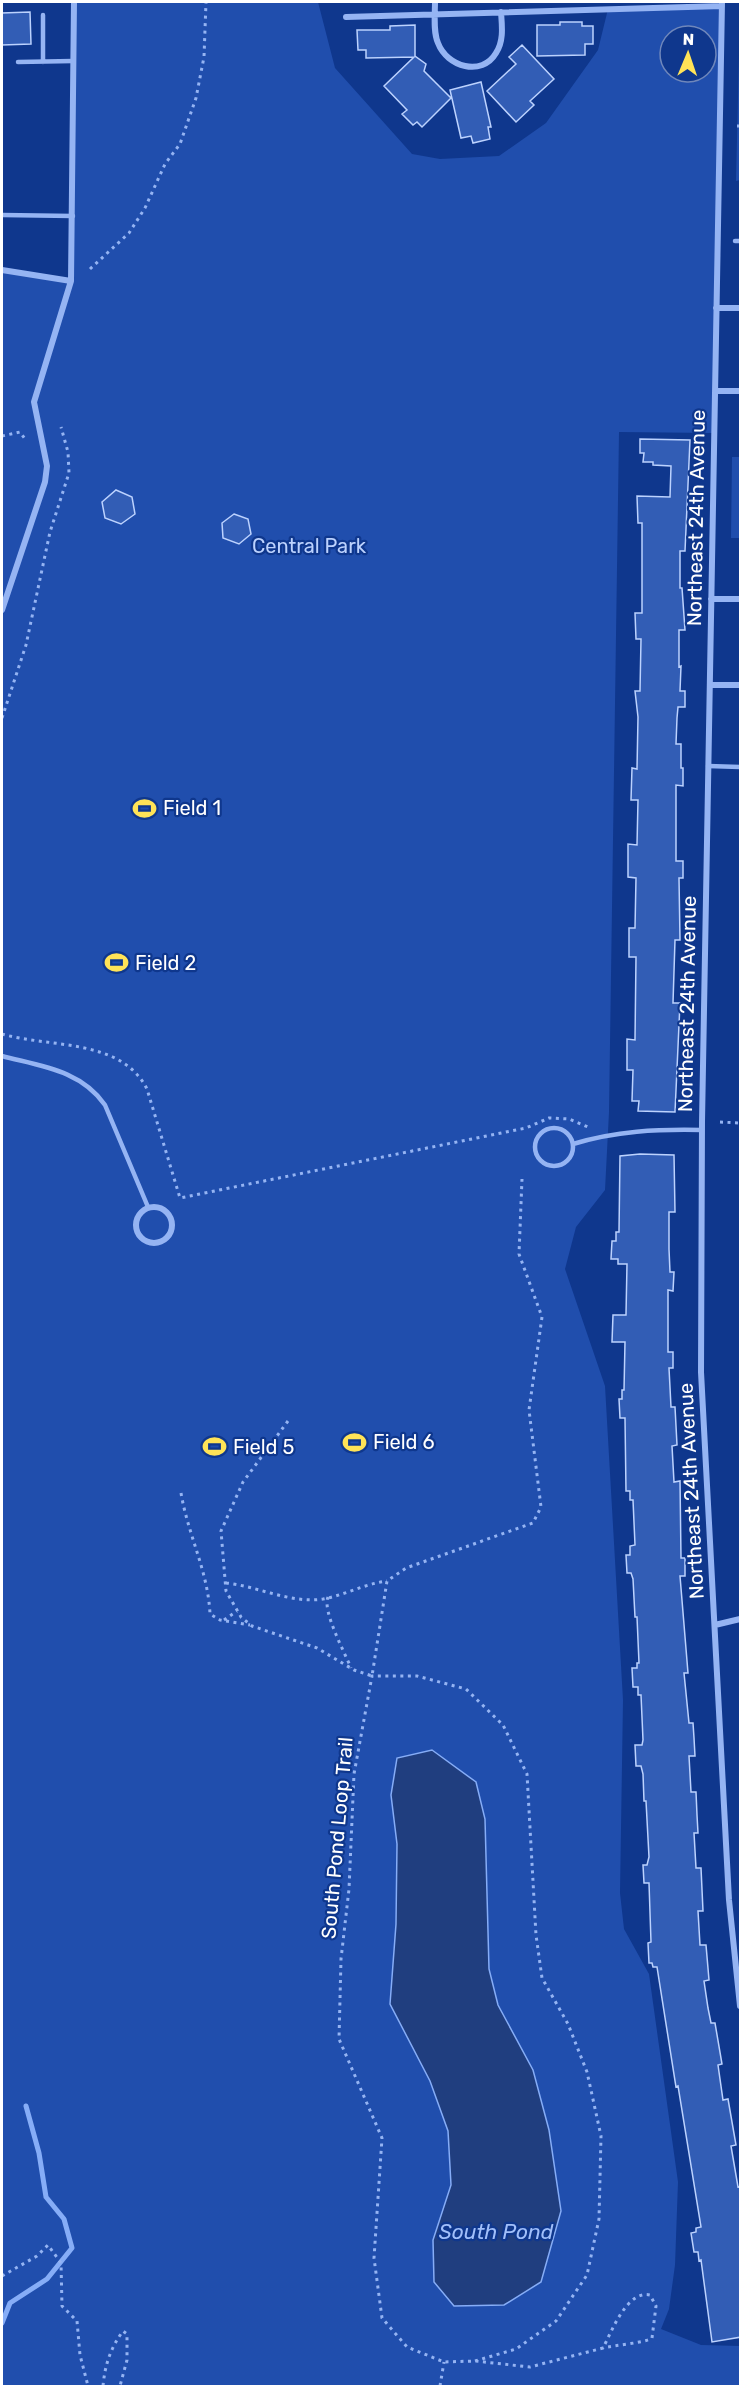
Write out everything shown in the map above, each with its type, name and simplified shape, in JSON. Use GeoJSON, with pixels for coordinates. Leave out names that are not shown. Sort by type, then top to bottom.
{"type":"FeatureCollection","features":[{"type":"Feature","properties":{"kind":"street"},"geometry":{"type":"LineString","coordinates":[[2,610],[45,482],[47,466],[34,402],[71,280],[74,2]]}},
{"type":"Feature","properties":{"kind":"street"},"geometry":{"type":"LineString","coordinates":[[435,2],[437,42],[447,59],[462,66],[487,63],[496,54],[501,44],[501,12]]}},
{"type":"Feature","properties":{"kind":"street"},"geometry":{"type":"LineString","coordinates":[[346,17],[722,4]]}},
{"type":"Feature","properties":{"kind":"street","name":"Northeast 24th Avenue"},"geometry":{"type":"LineString","coordinates":[[722,4],[702,1130],[701,1372],[729,1900],[741,2006]]}},
{"type":"Feature","properties":{"kind":"street"},"geometry":{"type":"LineString","coordinates":[[2,270],[71,280]]}},
{"type":"Feature","properties":{"kind":"street"},"geometry":{"type":"LineString","coordinates":[[716,308],[741,308]]}},
{"type":"Feature","properties":{"kind":"street"},"geometry":{"type":"LineString","coordinates":[[715,391],[741,392]]}},
{"type":"Feature","properties":{"kind":"street"},"geometry":{"type":"LineString","coordinates":[[711,599],[741,599]]}},
{"type":"Feature","properties":{"kind":"street"},"geometry":{"type":"LineString","coordinates":[[710,685],[741,685]]}},
{"type":"Feature","properties":{"kind":"street"},"geometry":{"type":"LineString","coordinates":[[148,1208],[165,1210],[171,1219],[168,1236],[158,1242],[146,1241],[138,1232],[137,1220],[148,1208]]}},
{"type":"Feature","properties":{"kind":"street"},"geometry":{"type":"LineString","coordinates":[[715,1625],[741,1619]]}},
{"type":"Feature","properties":{"kind":"lane"},"geometry":{"type":"LineString","coordinates":[[43,15],[43,62]]}},
{"type":"Feature","properties":{"kind":"lane"},"geometry":{"type":"LineString","coordinates":[[18,62],[74,62]]}},
{"type":"Feature","properties":{"kind":"lane"},"geometry":{"type":"LineString","coordinates":[[2,215],[73,216]]}},
{"type":"Feature","properties":{"kind":"lane"},"geometry":{"type":"LineString","coordinates":[[708,766],[741,767]]}},
{"type":"Feature","properties":{"kind":"lane"},"geometry":{"type":"LineString","coordinates":[[2,1056],[70,1075],[96,1091],[105,1105],[148,1208]]}},
{"type":"Feature","properties":{"kind":"lane"},"geometry":{"type":"LineString","coordinates":[[551,1128],[563,1130],[573,1144],[571,1157],[555,1167],[542,1162],[536,1151],[540,1134],[551,1128]]}},
{"type":"Feature","properties":{"kind":"lane"},"geometry":{"type":"LineString","coordinates":[[573,1144],[608,1134],[642,1129],[702,1130]]}},
{"type":"Feature","properties":{"kind":"path"},"geometry":{"type":"LineString","coordinates":[[90,269],[129,233],[145,208],[165,164],[180,144],[196,98],[204,57],[206,2]]}},
{"type":"Feature","properties":{"kind":"path"},"geometry":{"type":"LineString","coordinates":[[2,718],[26,645],[50,532],[69,473],[68,452],[62,427]]}},
{"type":"Feature","properties":{"kind":"path"},"geometry":{"type":"LineString","coordinates":[[2,436],[20,432],[25,439]]}},
{"type":"Feature","properties":{"kind":"path"},"geometry":{"type":"LineString","coordinates":[[2,1034],[26,1041],[98,1051],[122,1059],[135,1071],[147,1089],[180,1198],[526,1128],[549,1118],[569,1119],[586,1128],[597,1126]]}},
{"type":"Feature","properties":{"kind":"path"},"geometry":{"type":"LineString","coordinates":[[720,1122],[741,1123]]}},
{"type":"Feature","properties":{"kind":"path"},"geometry":{"type":"LineString","coordinates":[[226,1583],[301,1598],[328,1597],[366,1584],[387,1581],[406,1568],[533,1523],[541,1507],[529,1410],[542,1317],[519,1254],[522,1179]]}},
{"type":"Feature","properties":{"kind":"path"},"geometry":{"type":"LineString","coordinates":[[252,1626],[237,1611],[226,1591],[221,1531],[243,1482],[288,1421]]}},
{"type":"Feature","properties":{"kind":"path"},"geometry":{"type":"LineString","coordinates":[[181,1493],[187,1524],[207,1579],[210,1614],[223,1621],[252,1626],[316,1648],[351,1668],[372,1676],[387,1581]]}},
{"type":"Feature","properties":{"kind":"path"},"geometry":{"type":"LineString","coordinates":[[328,1597],[326,1603],[328,1613],[351,1668]]}},
{"type":"Feature","properties":{"kind":"path"},"geometry":{"type":"LineString","coordinates":[[223,1621],[237,1611]]}},
{"type":"Feature","properties":{"kind":"path","name":"South Pond Loop Trail"},"geometry":{"type":"LineString","coordinates":[[372,1676],[417,1676],[466,1689],[503,1725],[508,1734],[527,1774],[536,1935],[542,1978],[568,2024],[587,2072],[601,2136],[599,2219],[587,2275],[556,2321],[516,2349],[475,2361],[444,2362],[407,2348],[382,2318],[374,2258],[382,2138],[339,2038],[341,1959],[349,1889],[354,1774],[372,1676]]}},
{"type":"Feature","properties":{"kind":"path"},"geometry":{"type":"LineString","coordinates":[[2,2276],[37,2256],[48,2245],[59,2257],[62,2306],[77,2321],[80,2355],[88,2386]]}},
{"type":"Feature","properties":{"kind":"path"},"geometry":{"type":"LineString","coordinates":[[475,2361],[530,2367],[629,2342],[647,2342],[652,2338],[656,2307],[650,2295],[644,2293],[635,2297],[618,2319],[603,2348]]}},
{"type":"Feature","properties":{"kind":"path"},"geometry":{"type":"LineString","coordinates":[[103,2386],[104,2368],[112,2345],[123,2331],[127,2334],[129,2344],[120,2386]]}},
{"type":"Feature","properties":{"kind":"path"},"geometry":{"type":"LineString","coordinates":[[441,2386],[444,2362]]}},
{"type":"Feature","properties":{"kind":"green space","name":"Central Park"},"geometry":{"type":"Polygon","coordinates":[[[73,2],[318,2],[335,68],[412,154],[440,159],[499,156],[546,123],[598,50],[608,9],[722,6],[714,433],[619,432],[609,1112],[605,1190],[576,1227],[565,1269],[605,1386],[623,1700],[620,1893],[624,1929],[649,1974],[678,2182],[675,2265],[669,2309],[661,2329],[701,2345],[740,2346],[740,2386],[2,2386],[2,270],[70,280],[73,2]],[[432,1750],[397,1758],[391,1794],[397,1844],[396,1924],[390,2004],[430,2081],[448,2131],[451,2185],[434,2240],[541,2282],[561,2211],[549,2130],[533,2070],[498,2005],[489,1969],[485,1819],[476,1782],[432,1750]]]}},
{"type":"Feature","properties":{"kind":"green space"},"geometry":{"type":"Polygon","coordinates":[[[739,55],[740,180],[736,181],[739,55]]]}},
{"type":"Feature","properties":{"kind":"green space"},"geometry":{"type":"Polygon","coordinates":[[[732,457],[740,457],[740,538],[731,538],[732,457]]]}},
{"type":"Feature","properties":{"kind":"water","name":"South Pond"},"geometry":{"type":"Polygon","coordinates":[[[432,1750],[476,1782],[485,1819],[489,1969],[498,2005],[533,2070],[549,2130],[561,2211],[541,2282],[504,2305],[454,2306],[434,2282],[433,2240],[451,2185],[448,2131],[430,2081],[390,2004],[396,1924],[397,1844],[391,1795],[397,1758],[432,1750]]]}},
{"type":"Feature","properties":{"kind":"building"},"geometry":{"type":"Polygon","coordinates":[[[30,12],[31,44],[2,45],[2,13],[30,12]]]}},
{"type":"Feature","properties":{"kind":"building"},"geometry":{"type":"Polygon","coordinates":[[[560,22],[582,22],[582,26],[593,26],[593,44],[585,44],[585,55],[537,56],[537,25],[560,25],[560,22]]]}},
{"type":"Feature","properties":{"kind":"building"},"geometry":{"type":"Polygon","coordinates":[[[415,25],[415,56],[426,64],[424,71],[451,98],[422,127],[417,122],[413,125],[402,114],[407,110],[384,86],[414,57],[366,58],[366,50],[358,50],[357,30],[390,30],[390,26],[415,25]]]}},
{"type":"Feature","properties":{"kind":"building"},"geometry":{"type":"Polygon","coordinates":[[[522,45],[554,79],[530,101],[534,105],[516,122],[487,91],[516,64],[509,57],[522,45]]]}},
{"type":"Feature","properties":{"kind":"building"},"geometry":{"type":"Polygon","coordinates":[[[481,82],[491,127],[488,127],[490,139],[473,143],[471,136],[461,138],[450,90],[481,82]]]}},
{"type":"Feature","properties":{"kind":"building"},"geometry":{"type":"Polygon","coordinates":[[[640,439],[690,440],[685,551],[680,551],[680,588],[682,588],[685,630],[679,630],[679,667],[681,666],[680,691],[685,691],[685,707],[678,707],[676,744],[681,744],[683,786],[676,785],[676,861],[683,861],[683,878],[679,878],[680,940],[675,940],[673,1003],[680,1003],[675,1112],[638,1111],[639,1101],[632,1101],[633,1070],[627,1070],[627,1039],[635,1040],[636,957],[629,957],[629,928],[635,928],[636,878],[628,877],[628,844],[637,845],[638,800],[631,800],[632,768],[637,769],[638,717],[635,691],[640,691],[641,639],[636,639],[635,613],[642,613],[642,523],[638,523],[637,496],[670,497],[671,466],[643,462],[644,453],[640,453],[640,439]]]}},
{"type":"Feature","properties":{"kind":"building"},"geometry":{"type":"Polygon","coordinates":[[[116,490],[132,497],[135,514],[121,524],[105,518],[102,502],[116,490]]]}},
{"type":"Feature","properties":{"kind":"building"},"geometry":{"type":"Polygon","coordinates":[[[234,514],[248,519],[251,534],[239,544],[223,538],[222,523],[234,514]]]}},
{"type":"Feature","properties":{"kind":"building"},"geometry":{"type":"Polygon","coordinates":[[[674,1155],[675,1212],[669,1212],[669,1249],[670,1272],[674,1272],[673,1291],[668,1290],[668,1352],[673,1352],[673,1368],[669,1368],[671,1407],[675,1407],[677,1445],[672,1446],[674,1482],[680,1481],[681,1558],[685,1558],[685,1576],[680,1576],[688,1673],[684,1673],[689,1723],[693,1723],[695,1756],[689,1756],[691,1792],[696,1792],[698,1833],[694,1833],[696,1868],[701,1868],[703,1911],[698,1911],[700,1945],[706,1945],[709,1980],[704,1981],[711,2023],[715,2023],[722,2064],[718,2065],[723,2100],[728,2099],[736,2145],[731,2146],[738,2187],[741,2186],[741,2337],[712,2342],[701,2260],[699,2261],[698,2252],[694,2252],[691,2233],[701,2227],[678,2086],[676,2087],[657,1967],[649,1963],[648,1943],[651,1942],[649,1883],[644,1883],[643,1865],[647,1865],[649,1857],[646,1801],[644,1801],[641,1766],[636,1766],[635,1745],[642,1745],[643,1740],[641,1695],[638,1695],[638,1687],[633,1687],[632,1668],[637,1668],[637,1663],[639,1663],[637,1617],[635,1617],[633,1579],[631,1573],[627,1573],[626,1555],[630,1555],[630,1546],[635,1545],[633,1500],[630,1500],[630,1491],[626,1491],[625,1418],[620,1418],[619,1399],[622,1399],[622,1390],[624,1390],[625,1342],[612,1342],[613,1315],[626,1315],[627,1264],[618,1264],[618,1259],[611,1259],[612,1241],[616,1241],[616,1232],[619,1232],[620,1156],[674,1155]]]}},
{"type":"Feature","properties":{"kind":"waterway"},"geometry":{"type":"LineString","coordinates":[[2,2323],[10,2303],[47,2279],[72,2248],[64,2219],[46,2197],[39,2153],[26,2106]]}},
{"type":"Feature","properties":{"kind":"place","name":"Field 1"},"geometry":{"type":"Point","coordinates":[145,808]}},
{"type":"Feature","properties":{"kind":"place","name":"Field 2"},"geometry":{"type":"Point","coordinates":[117,963]}},
{"type":"Feature","properties":{"kind":"place","name":"Field 6"},"geometry":{"type":"Point","coordinates":[355,1442]}},
{"type":"Feature","properties":{"kind":"place","name":"Field 5"},"geometry":{"type":"Point","coordinates":[215,1447]}}]}
